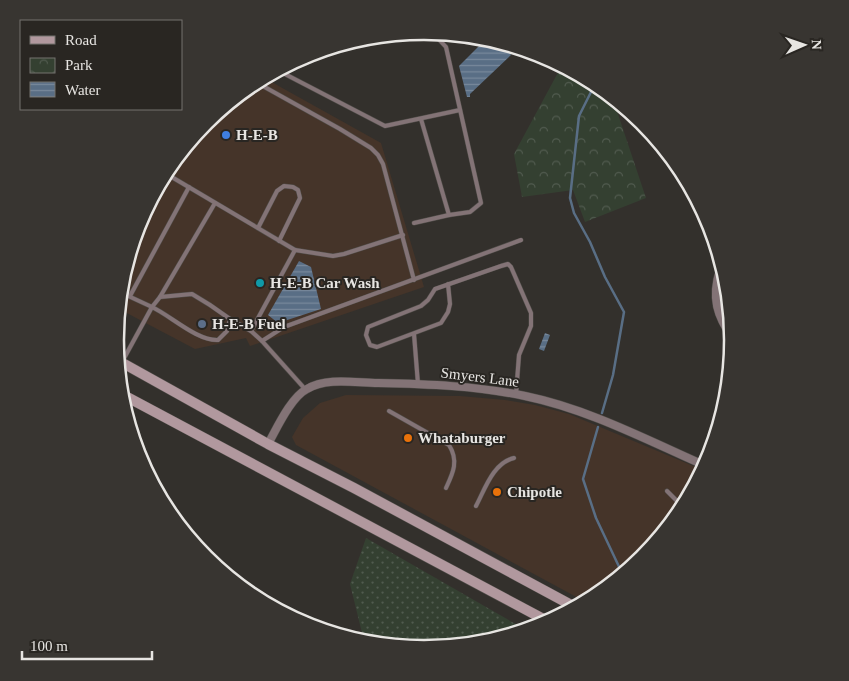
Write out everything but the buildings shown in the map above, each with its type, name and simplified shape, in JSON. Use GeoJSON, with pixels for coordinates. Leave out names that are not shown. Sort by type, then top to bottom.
{"type":"FeatureCollection","features":[{"type":"Feature","properties":{"kind":"main road"},"geometry":{"type":"LineString","coordinates":[[125,363],[268,444],[369,495],[569,604]]}},
{"type":"Feature","properties":{"kind":"main road"},"geometry":{"type":"LineString","coordinates":[[130,399],[540,617]]}},
{"type":"Feature","properties":{"kind":"street"},"geometry":{"type":"LineString","coordinates":[[718,277],[716,284],[716,307],[724,324]]}},
{"type":"Feature","properties":{"kind":"street","name":"Smyers Lane"},"geometry":{"type":"LineString","coordinates":[[305,389],[323,383],[335,382],[479,388],[516,394],[578,412],[699,463]]}},
{"type":"Feature","properties":{"kind":"street"},"geometry":{"type":"LineString","coordinates":[[268,444],[288,409],[305,389]]}},
{"type":"Feature","properties":{"kind":"lane"},"geometry":{"type":"LineString","coordinates":[[414,223],[449,214],[470,212],[481,204],[446,47],[440,41]]}},
{"type":"Feature","properties":{"kind":"lane"},"geometry":{"type":"LineString","coordinates":[[285,74],[385,126],[460,110]]}},
{"type":"Feature","properties":{"kind":"lane"},"geometry":{"type":"LineString","coordinates":[[264,87],[340,129],[371,148],[378,155],[383,164],[414,280]]}},
{"type":"Feature","properties":{"kind":"lane"},"geometry":{"type":"LineString","coordinates":[[421,119],[449,214]]}},
{"type":"Feature","properties":{"kind":"lane"},"geometry":{"type":"LineString","coordinates":[[172,178],[295,250],[333,256],[403,235]]}},
{"type":"Feature","properties":{"kind":"lane"},"geometry":{"type":"LineString","coordinates":[[258,228],[277,191],[284,186],[293,187],[298,190],[300,198],[279,240]]}},
{"type":"Feature","properties":{"kind":"lane"},"geometry":{"type":"LineString","coordinates":[[189,187],[130,296],[152,307],[178,324],[211,340],[218,340],[227,331],[230,319]]}},
{"type":"Feature","properties":{"kind":"lane"},"geometry":{"type":"LineString","coordinates":[[125,355],[215,203]]}},
{"type":"Feature","properties":{"kind":"lane"},"geometry":{"type":"LineString","coordinates":[[262,341],[284,327],[521,240]]}},
{"type":"Feature","properties":{"kind":"lane"},"geometry":{"type":"LineString","coordinates":[[251,331],[295,250]]}},
{"type":"Feature","properties":{"kind":"lane"},"geometry":{"type":"LineString","coordinates":[[448,284],[450,304],[448,312],[441,323],[377,346],[370,345],[366,335],[368,327],[421,306],[428,300],[435,289],[448,284],[508,264],[531,313],[531,326],[520,355],[516,394]]}},
{"type":"Feature","properties":{"kind":"lane"},"geometry":{"type":"LineString","coordinates":[[160,297],[192,294],[251,331],[305,389]]}},
{"type":"Feature","properties":{"kind":"lane"},"geometry":{"type":"LineString","coordinates":[[414,334],[418,384]]}},
{"type":"Feature","properties":{"kind":"lane"},"geometry":{"type":"LineString","coordinates":[[389,411],[450,445],[456,464],[446,488]]}},
{"type":"Feature","properties":{"kind":"lane"},"geometry":{"type":"LineString","coordinates":[[476,506],[499,464],[514,458]]}},
{"type":"Feature","properties":{"kind":"lane"},"geometry":{"type":"LineString","coordinates":[[667,491],[678,502]]}},
{"type":"Feature","properties":{"kind":"shaded area"},"geometry":{"type":"Polygon","coordinates":[[[271,82],[381,143],[424,287],[250,346],[246,338],[195,349],[126,313],[134,263],[155,208],[164,190],[186,158],[226,115],[271,82]]]}},
{"type":"Feature","properties":{"kind":"shaded area"},"geometry":{"type":"Polygon","coordinates":[[[346,395],[460,396],[535,405],[569,414],[697,467],[685,491],[650,539],[623,566],[579,598],[296,445],[292,437],[303,418],[320,403],[346,395]]]}},
{"type":"Feature","properties":{"kind":"green space"},"geometry":{"type":"Polygon","coordinates":[[[558,72],[575,80],[617,110],[646,198],[585,222],[573,190],[522,197],[514,154],[558,72]]]}},
{"type":"Feature","properties":{"kind":"green space"},"geometry":{"type":"Polygon","coordinates":[[[366,538],[519,626],[483,635],[444,640],[405,640],[362,634],[350,584],[366,538]]]}},
{"type":"Feature","properties":{"kind":"water"},"geometry":{"type":"Polygon","coordinates":[[[480,45],[502,50],[509,52],[511,55],[470,94],[470,97],[467,97],[459,66],[480,45]]]}},
{"type":"Feature","properties":{"kind":"water"},"geometry":{"type":"Polygon","coordinates":[[[299,261],[311,267],[321,309],[278,323],[268,315],[299,261]]]}},
{"type":"Feature","properties":{"kind":"water"},"geometry":{"type":"Polygon","coordinates":[[[545,333],[550,335],[544,351],[539,349],[545,333]]]}},
{"type":"Feature","properties":{"kind":"waterway"},"geometry":{"type":"LineString","coordinates":[[591,91],[579,116],[570,198],[574,213],[624,312],[613,375],[602,413]]}},
{"type":"Feature","properties":{"kind":"waterway"},"geometry":{"type":"LineString","coordinates":[[598,427],[583,479],[596,518],[620,569]]}},
{"type":"Feature","properties":{"kind":"place","name":"H-E-B"},"geometry":{"type":"Point","coordinates":[226,135]}},
{"type":"Feature","properties":{"kind":"place","name":"H-E-B Car Wash"},"geometry":{"type":"Point","coordinates":[260,283]}},
{"type":"Feature","properties":{"kind":"place","name":"H-E-B Fuel"},"geometry":{"type":"Point","coordinates":[202,324]}},
{"type":"Feature","properties":{"kind":"place","name":"Whataburger"},"geometry":{"type":"Point","coordinates":[408,438]}},
{"type":"Feature","properties":{"kind":"place","name":"Chipotle"},"geometry":{"type":"Point","coordinates":[497,492]}}]}
